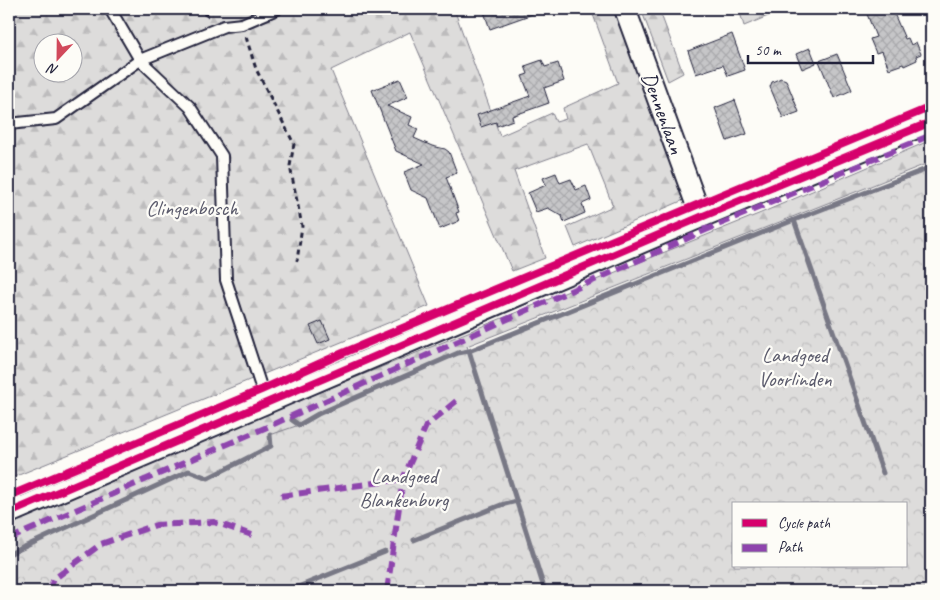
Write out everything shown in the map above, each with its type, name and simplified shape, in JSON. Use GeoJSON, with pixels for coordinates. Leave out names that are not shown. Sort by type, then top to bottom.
{"type":"FeatureCollection","features":[{"type":"Feature","properties":{"kind":"street","name":"Dennenlaan"},"geometry":{"type":"LineString","coordinates":[[625,9],[701,216]]}},
{"type":"Feature","properties":{"kind":"street"},"geometry":{"type":"LineString","coordinates":[[9,513],[701,216],[931,122]]}},
{"type":"Feature","properties":{"kind":"lane"},"geometry":{"type":"LineString","coordinates":[[110,9],[140,60],[190,107],[222,156],[226,280],[266,402]]}},
{"type":"Feature","properties":{"kind":"lane"},"geometry":{"type":"LineString","coordinates":[[9,124],[56,119],[140,60],[224,26],[242,24],[277,9]]}},
{"type":"Feature","properties":{"kind":"path"},"geometry":{"type":"LineString","coordinates":[[242,24],[256,69],[294,144],[290,166],[302,226],[296,261]]}},
{"type":"Feature","properties":{"kind":"green space","name":"Clingenbosch"},"geometry":{"type":"Polygon","coordinates":[[[9,9],[454,9],[500,136],[552,113],[556,122],[566,119],[563,108],[618,83],[591,9],[613,9],[686,199],[575,247],[567,227],[613,206],[588,144],[514,171],[545,258],[512,271],[410,32],[331,70],[429,306],[9,479],[9,9]]]}},
{"type":"Feature","properties":{"kind":"green space"},"geometry":{"type":"Polygon","coordinates":[[[641,9],[659,9],[683,73],[668,81],[641,9]]]}},
{"type":"Feature","properties":{"kind":"green space"},"geometry":{"type":"Polygon","coordinates":[[[739,9],[785,9],[744,26],[739,9]]]}},
{"type":"Feature","properties":{"kind":"green space","name":"Landgoed Blankenburg"},"geometry":{"type":"Polygon","coordinates":[[[931,140],[931,162],[467,346],[524,520],[9,591],[9,522],[261,416],[761,213],[931,140]]]}},
{"type":"Feature","properties":{"kind":"green space","name":"Landgoed Voorlinden"},"geometry":{"type":"Polygon","coordinates":[[[931,170],[931,591],[9,591],[9,554],[189,471],[209,478],[271,446],[270,435],[299,425],[318,414],[458,353],[469,351],[794,220],[931,170]]]}},
{"type":"Feature","properties":{"kind":"building"},"geometry":{"type":"Polygon","coordinates":[[[493,9],[540,9],[541,11],[490,29],[484,12],[493,9]]]}},
{"type":"Feature","properties":{"kind":"building"},"geometry":{"type":"Polygon","coordinates":[[[865,9],[892,9],[905,39],[908,38],[911,45],[916,42],[921,54],[916,56],[917,60],[904,66],[903,64],[889,69],[882,51],[876,53],[870,39],[876,37],[865,9]]]}},
{"type":"Feature","properties":{"kind":"building"},"geometry":{"type":"Polygon","coordinates":[[[732,34],[745,70],[728,76],[723,65],[696,74],[688,51],[732,34]]]}},
{"type":"Feature","properties":{"kind":"building"},"geometry":{"type":"Polygon","coordinates":[[[810,48],[816,63],[802,69],[796,54],[810,48]]]}},
{"type":"Feature","properties":{"kind":"building"},"geometry":{"type":"Polygon","coordinates":[[[837,54],[852,90],[834,98],[819,61],[837,54]]]}},
{"type":"Feature","properties":{"kind":"building"},"geometry":{"type":"Polygon","coordinates":[[[542,60],[545,67],[558,63],[564,81],[544,88],[549,103],[512,116],[513,120],[497,126],[496,122],[481,127],[477,115],[530,96],[522,76],[528,74],[525,66],[542,60]]]}},
{"type":"Feature","properties":{"kind":"building"},"geometry":{"type":"Polygon","coordinates":[[[781,78],[786,80],[799,112],[783,118],[770,87],[772,82],[781,78]]]}},
{"type":"Feature","properties":{"kind":"building"},"geometry":{"type":"Polygon","coordinates":[[[400,79],[408,97],[387,106],[412,117],[409,125],[418,129],[414,138],[449,152],[457,173],[446,177],[459,212],[456,213],[459,221],[440,229],[428,198],[411,190],[404,172],[424,164],[396,151],[372,90],[400,79]]]}},
{"type":"Feature","properties":{"kind":"building"},"geometry":{"type":"Polygon","coordinates":[[[735,100],[747,134],[727,141],[715,108],[735,100]]]}},
{"type":"Feature","properties":{"kind":"building"},"geometry":{"type":"Polygon","coordinates":[[[556,173],[560,183],[571,179],[576,190],[586,186],[591,200],[582,204],[585,213],[564,222],[562,216],[548,208],[536,212],[528,193],[546,185],[543,178],[556,173]]]}},
{"type":"Feature","properties":{"kind":"building"},"geometry":{"type":"Polygon","coordinates":[[[322,321],[330,339],[318,344],[310,326],[322,321]]]}},
{"type":"Feature","properties":{"kind":"waterway"},"geometry":{"type":"LineString","coordinates":[[292,420],[299,425],[318,414],[458,353],[469,351],[931,167]]}},
{"type":"Feature","properties":{"kind":"waterway"},"geometry":{"type":"LineString","coordinates":[[794,220],[883,473]]}},
{"type":"Feature","properties":{"kind":"waterway"},"geometry":{"type":"LineString","coordinates":[[469,351],[545,591]]}},
{"type":"Feature","properties":{"kind":"waterway"},"geometry":{"type":"LineString","coordinates":[[9,554],[189,471],[208,478],[271,446],[270,435]]}},
{"type":"Feature","properties":{"kind":"waterway"},"geometry":{"type":"LineString","coordinates":[[414,540],[501,505],[517,501]]}},
{"type":"Feature","properties":{"kind":"waterway"},"geometry":{"type":"LineString","coordinates":[[288,591],[385,552]]}},
{"type":"Feature","properties":{"kind":"marked path"},"geometry":{"type":"LineString","coordinates":[[705,226],[706,230],[931,135]]}},
{"type":"Feature","properties":{"kind":"marked path"},"geometry":{"type":"LineString","coordinates":[[9,539],[276,423],[706,230]]}},
{"type":"Feature","properties":{"kind":"marked path"},"geometry":{"type":"LineString","coordinates":[[387,591],[403,479],[426,426],[460,398]]}},
{"type":"Feature","properties":{"kind":"marked path"},"geometry":{"type":"LineString","coordinates":[[281,496],[403,479]]}},
{"type":"Feature","properties":{"kind":"marked path"},"geometry":{"type":"LineString","coordinates":[[49,591],[54,579],[101,544],[156,525],[214,522],[255,536]]}},
{"type":"Feature","properties":{"kind":"cycle path"},"geometry":{"type":"LineString","coordinates":[[9,496],[261,390],[343,353],[931,107]]}},
{"type":"Feature","properties":{"kind":"cycle path"},"geometry":{"type":"LineString","coordinates":[[9,513],[701,217],[931,122]]}}]}
